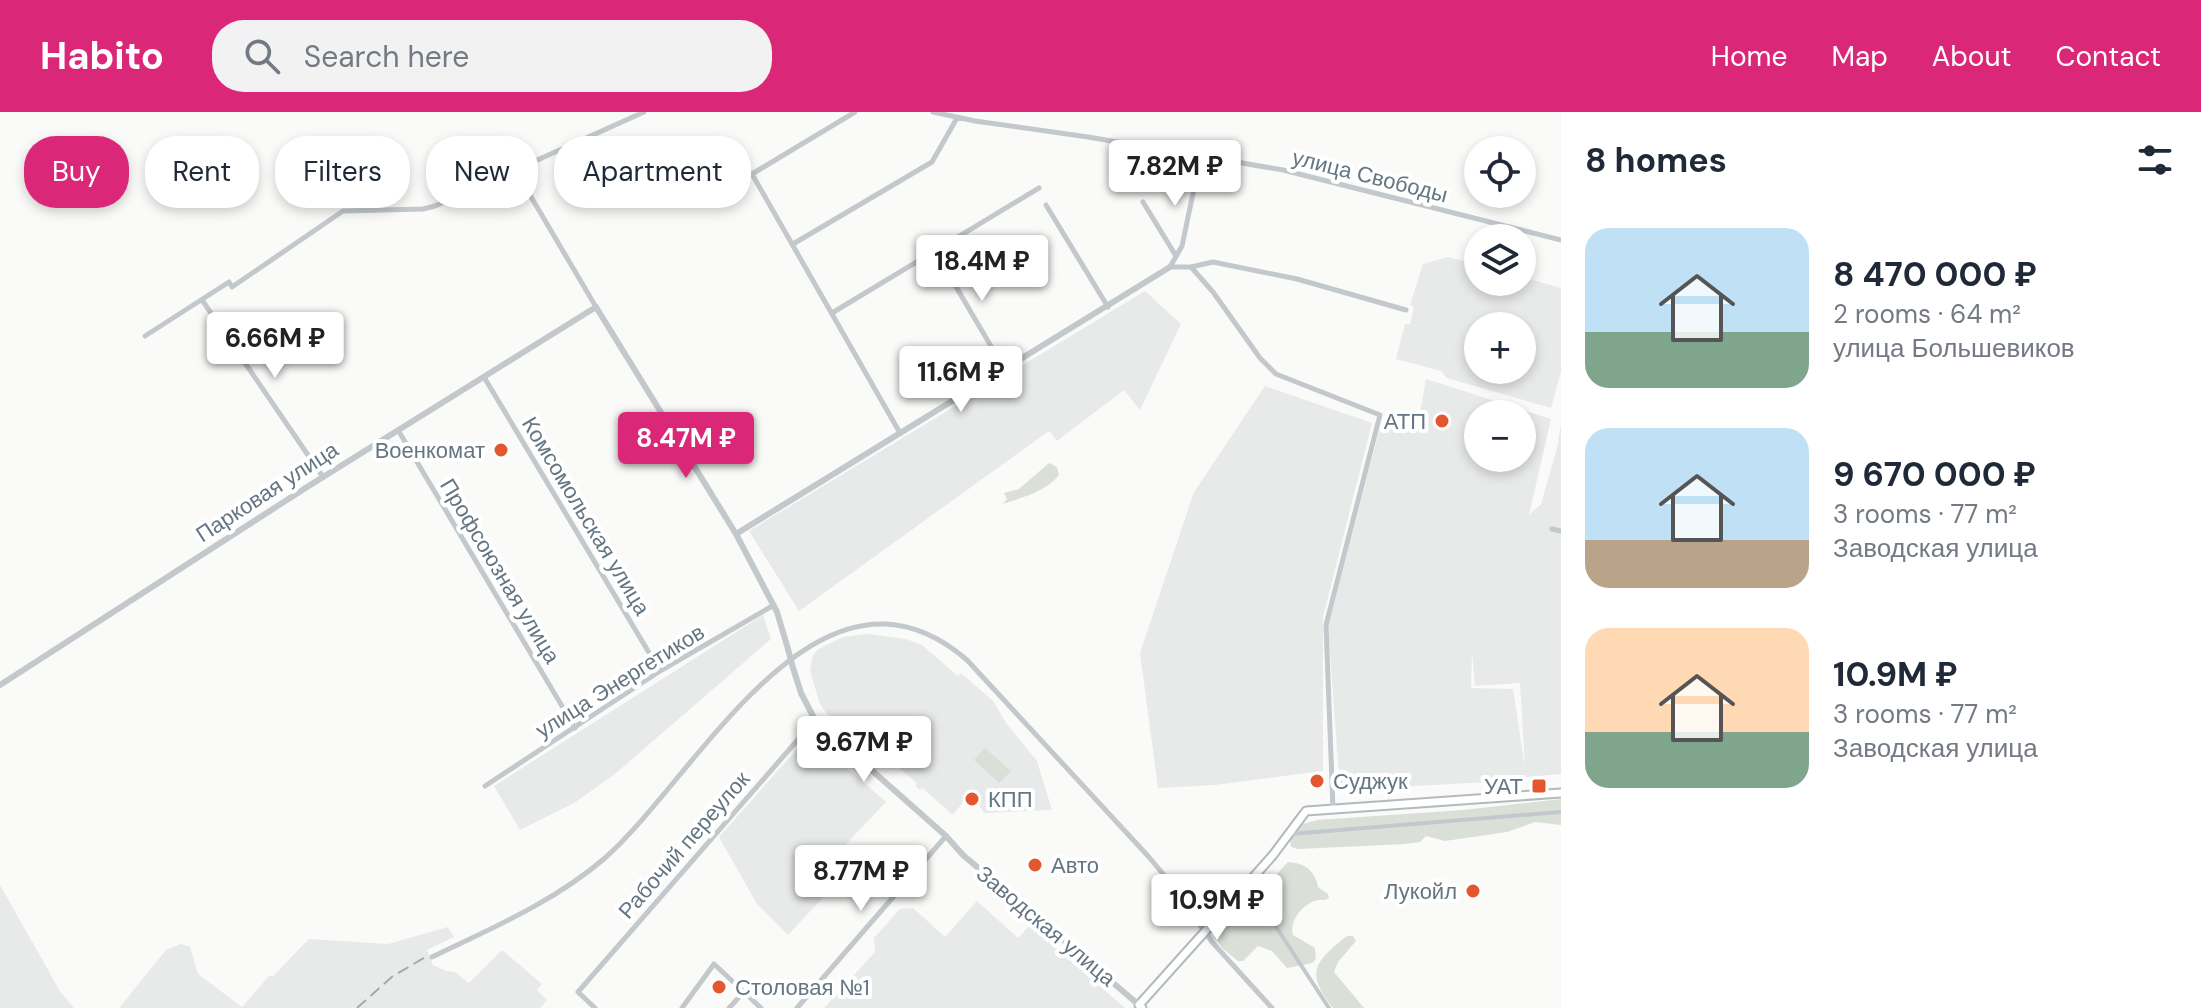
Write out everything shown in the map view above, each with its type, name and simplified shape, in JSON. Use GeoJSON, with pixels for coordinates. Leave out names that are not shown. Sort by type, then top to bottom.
{"type":"FeatureCollection","features":[{"type":"Feature","properties":{"kind":"main road"},"geometry":{"type":"LineString","coordinates":[[1141,1007],[1248,884],[1306,811],[1561,793]]}},
{"type":"Feature","properties":{"kind":"street"},"geometry":{"type":"LineString","coordinates":[[538,158],[644,112]]}},
{"type":"Feature","properties":{"kind":"street"},"geometry":{"type":"LineString","coordinates":[[855,112],[752,174],[900,433]]}},
{"type":"Feature","properties":{"kind":"street","name":"улица Свободы"},"geometry":{"type":"LineString","coordinates":[[933,112],[1283,170],[1561,240]]}},
{"type":"Feature","properties":{"kind":"street"},"geometry":{"type":"LineString","coordinates":[[793,244],[932,162],[957,118]]}},
{"type":"Feature","properties":{"kind":"street"},"geometry":{"type":"LineString","coordinates":[[736,534],[1170,267],[1182,246],[1201,155]]}},
{"type":"Feature","properties":{"kind":"street"},"geometry":{"type":"LineString","coordinates":[[832,313],[1039,188]]}},
{"type":"Feature","properties":{"kind":"street"},"geometry":{"type":"LineString","coordinates":[[1143,202],[1176,256]]}},
{"type":"Feature","properties":{"kind":"street"},"geometry":{"type":"LineString","coordinates":[[1046,205],[1108,307]]}},
{"type":"Feature","properties":{"kind":"street"},"geometry":{"type":"LineString","coordinates":[[145,336],[229,282],[232,287],[343,211],[426,208]]}},
{"type":"Feature","properties":{"kind":"street"},"geometry":{"type":"LineString","coordinates":[[538,208],[596,307]]}},
{"type":"Feature","properties":{"kind":"street"},"geometry":{"type":"LineString","coordinates":[[935,251],[1005,370]]}},
{"type":"Feature","properties":{"kind":"street"},"geometry":{"type":"LineString","coordinates":[[1170,267],[1191,267],[1213,262],[1297,279],[1406,310]]}},
{"type":"Feature","properties":{"kind":"street"},"geometry":{"type":"LineString","coordinates":[[1191,267],[1213,292],[1260,358],[1276,374],[1380,415],[1326,625],[1333,809]]}},
{"type":"Feature","properties":{"kind":"street"},"geometry":{"type":"LineString","coordinates":[[202,300],[323,477]]}},
{"type":"Feature","properties":{"kind":"street","name":"Парковая улица"},"geometry":{"type":"LineString","coordinates":[[0,685],[323,477],[596,307]]}},
{"type":"Feature","properties":{"kind":"street","name":"Заводская улица"},"geometry":{"type":"LineString","coordinates":[[596,307],[736,534],[774,605],[803,699],[815,720],[946,836],[963,855],[1141,1007]]}},
{"type":"Feature","properties":{"kind":"street","name":"Комсомольская улица"},"geometry":{"type":"LineString","coordinates":[[484,377],[660,671]]}},
{"type":"Feature","properties":{"kind":"street","name":"Профсоюзная улица"},"geometry":{"type":"LineString","coordinates":[[398,430],[575,728]]}},
{"type":"Feature","properties":{"kind":"street"},"geometry":{"type":"LineString","coordinates":[[1552,529],[1561,531]]}},
{"type":"Feature","properties":{"kind":"street","name":"улица Энергетиков"},"geometry":{"type":"LineString","coordinates":[[485,786],[660,671],[774,605]]}},
{"type":"Feature","properties":{"kind":"street"},"geometry":{"type":"LineString","coordinates":[[432,957],[529,910],[583,876],[627,835],[741,704],[805,649],[839,630],[886,624],[910,628],[934,637],[967,660],[1148,856],[1212,942],[1272,1008]]}},
{"type":"Feature","properties":{"kind":"street","name":"Рабочий переулок"},"geometry":{"type":"LineString","coordinates":[[595,1008],[578,992],[815,720]]}},
{"type":"Feature","properties":{"kind":"street"},"geometry":{"type":"LineString","coordinates":[[1289,834],[1561,812]]}},
{"type":"Feature","properties":{"kind":"street"},"geometry":{"type":"LineString","coordinates":[[797,1008],[946,836]]}},
{"type":"Feature","properties":{"kind":"street"},"geometry":{"type":"LineString","coordinates":[[1248,884],[1329,1008]]}},
{"type":"Feature","properties":{"kind":"street"},"geometry":{"type":"LineString","coordinates":[[682,1008],[714,964],[761,1008]]}},
{"type":"Feature","properties":{"kind":"street"},"geometry":{"type":"LineString","coordinates":[[729,1008],[743,993]]}},
{"type":"Feature","properties":{"kind":"shaded area"},"geometry":{"type":"Polygon","coordinates":[[[1448,257],[1464,261],[1464,296],[1536,296],[1536,281],[1561,288],[1561,372],[1551,408],[1536,404],[1536,400],[1523,400],[1468,384],[1536,384],[1536,312],[1464,312],[1464,383],[1447,378],[1441,371],[1396,359],[1405,324],[1410,324],[1414,307],[1410,305],[1423,264],[1448,257]]]}},
{"type":"Feature","properties":{"kind":"shaded area"},"geometry":{"type":"Polygon","coordinates":[[[1145,291],[1181,324],[1140,410],[1124,390],[1057,441],[1049,431],[799,611],[749,531],[1145,291]]]}},
{"type":"Feature","properties":{"kind":"shaded area"},"geometry":{"type":"Polygon","coordinates":[[[1426,379],[1492,400],[1464,400],[1464,472],[1536,472],[1536,414],[1551,419],[1529,515],[1541,504],[1561,424],[1561,774],[1526,777],[1526,780],[1340,790],[1328,626],[1380,428],[1417,430],[1426,379]],[[1472,652],[1471,688],[1513,689],[1525,768],[1520,683],[1475,686],[1472,652]]]}},
{"type":"Feature","properties":{"kind":"shaded area"},"geometry":{"type":"Polygon","coordinates":[[[1265,386],[1372,423],[1323,617],[1323,771],[1215,785],[1158,788],[1140,653],[1194,492],[1265,386]]]}},
{"type":"Feature","properties":{"kind":"shaded area"},"geometry":{"type":"Polygon","coordinates":[[[1049,463],[1057,467],[1059,475],[1053,481],[1033,493],[1003,504],[1007,499],[1004,493],[1019,489],[1049,463]]]}},
{"type":"Feature","properties":{"kind":"shaded area"},"geometry":{"type":"Polygon","coordinates":[[[763,615],[771,639],[615,774],[574,803],[520,830],[494,786],[763,615]]]}},
{"type":"Feature","properties":{"kind":"shaded area"},"geometry":{"type":"Polygon","coordinates":[[[867,634],[906,639],[922,645],[993,701],[1006,723],[1037,761],[1052,810],[984,813],[978,803],[967,797],[953,815],[922,788],[920,790],[915,786],[917,783],[897,766],[894,769],[827,714],[820,704],[810,671],[812,658],[817,650],[843,637],[867,634]]]}},
{"type":"Feature","properties":{"kind":"shaded area"},"geometry":{"type":"Polygon","coordinates":[[[805,740],[816,741],[886,802],[845,845],[859,859],[788,935],[757,904],[719,837],[805,740]]]}},
{"type":"Feature","properties":{"kind":"shaded area"},"geometry":{"type":"Polygon","coordinates":[[[985,748],[1011,771],[999,783],[974,760],[985,748]]]}},
{"type":"Feature","properties":{"kind":"shaded area"},"geometry":{"type":"Polygon","coordinates":[[[1561,799],[1561,825],[1535,822],[1507,832],[1445,841],[1426,836],[1420,842],[1405,844],[1291,847],[1290,840],[1303,824],[1317,820],[1463,810],[1561,799]]]}},
{"type":"Feature","properties":{"kind":"shaded area"},"geometry":{"type":"Polygon","coordinates":[[[1288,862],[1308,868],[1318,887],[1328,894],[1329,898],[1312,902],[1301,910],[1292,929],[1293,935],[1315,948],[1316,959],[1312,963],[1287,968],[1272,951],[1258,946],[1243,961],[1238,961],[1222,948],[1214,936],[1216,930],[1253,883],[1276,875],[1288,862]]]}},
{"type":"Feature","properties":{"kind":"shaded area"},"geometry":{"type":"Polygon","coordinates":[[[0,885],[61,993],[74,1008],[0,1008],[0,885]]]}},
{"type":"Feature","properties":{"kind":"shaded area"},"geometry":{"type":"Polygon","coordinates":[[[977,901],[1018,938],[1030,925],[1125,1008],[824,1008],[875,952],[874,938],[900,909],[913,908],[945,937],[977,901]]]}},
{"type":"Feature","properties":{"kind":"shaded area"},"geometry":{"type":"Polygon","coordinates":[[[448,927],[454,937],[427,950],[433,965],[455,972],[469,983],[502,950],[542,984],[537,990],[547,1000],[540,1008],[119,1008],[166,950],[181,944],[190,947],[198,974],[242,1007],[269,976],[273,976],[309,939],[388,944],[448,927]]]}},
{"type":"Feature","properties":{"kind":"shaded area"},"geometry":{"type":"Polygon","coordinates":[[[1347,936],[1353,936],[1356,941],[1338,962],[1334,972],[1364,1008],[1333,1008],[1316,977],[1317,969],[1327,953],[1347,936]]]}},
{"type":"Feature","properties":{"kind":"railway"},"geometry":{"type":"LineString","coordinates":[[357,1008],[393,976],[429,955]]}},
{"type":"Feature","properties":{"kind":"place","name":"АТП"},"geometry":{"type":"Point","coordinates":[1442,421]}},
{"type":"Feature","properties":{"kind":"place","name":"Военкомат"},"geometry":{"type":"Point","coordinates":[501,450]}},
{"type":"Feature","properties":{"kind":"place","name":"Суджук"},"geometry":{"type":"Point","coordinates":[1317,781]}},
{"type":"Feature","properties":{"kind":"place","name":"УАТ"},"geometry":{"type":"Point","coordinates":[1539,786]}},
{"type":"Feature","properties":{"kind":"place","name":"КПП"},"geometry":{"type":"Point","coordinates":[972,799]}},
{"type":"Feature","properties":{"kind":"place","name":"Авто"},"geometry":{"type":"Point","coordinates":[1035,865]}},
{"type":"Feature","properties":{"kind":"place","name":"Лукойл"},"geometry":{"type":"Point","coordinates":[1473,891]}},
{"type":"Feature","properties":{"kind":"place","name":"Столовая №1"},"geometry":{"type":"Point","coordinates":[719,987]}}]}
